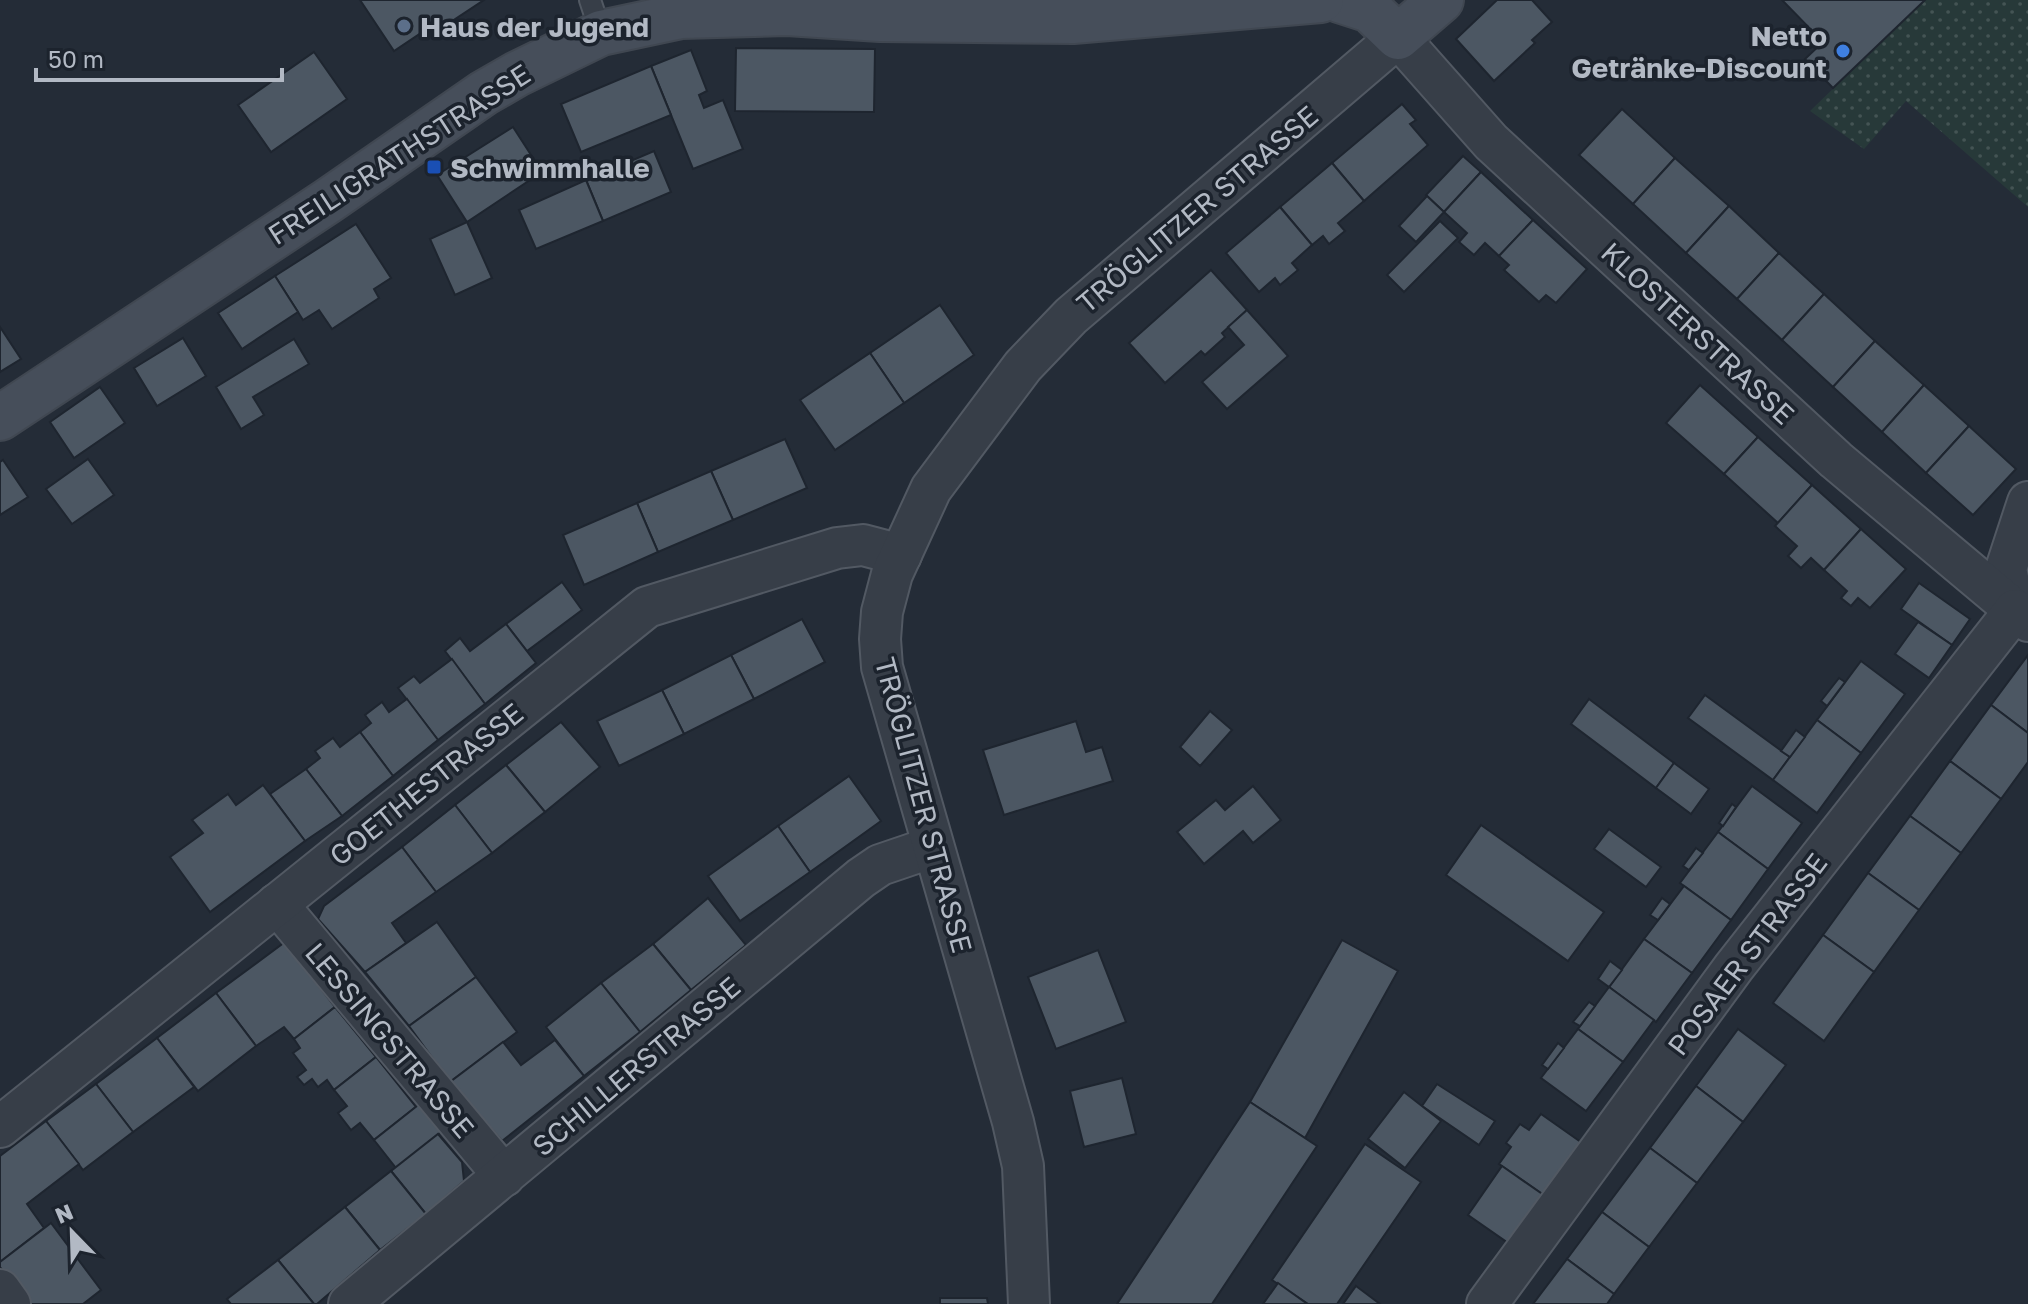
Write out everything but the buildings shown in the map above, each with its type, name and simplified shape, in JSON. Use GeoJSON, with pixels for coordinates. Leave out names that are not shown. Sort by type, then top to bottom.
{"type":"FeatureCollection","features":[{"type":"Feature","properties":{"kind":"street","name":"FREILIGRATHSTRASSE"},"geometry":{"type":"LineString","coordinates":[[0,418],[328,201],[484,93],[517,74],[596,16],[787,13],[880,19],[1073,21],[1321,0]]}},
{"type":"Feature","properties":{"kind":"street"},"geometry":{"type":"LineString","coordinates":[[1339,0],[1370,10],[1398,37]]}},
{"type":"Feature","properties":{"kind":"street","name":"TRÖGLITZER STRASSE"},"geometry":{"type":"LineString","coordinates":[[1029,1304],[1023,1166],[882,667],[882,612],[892,574],[931,489],[1023,366],[1061,326],[1441,0]]}},
{"type":"Feature","properties":{"kind":"street","name":"KLOSTERSTRASSE"},"geometry":{"type":"LineString","coordinates":[[1398,37],[1502,153],[1836,460],[2022,615]]}},
{"type":"Feature","properties":{"kind":"street"},"geometry":{"type":"LineString","coordinates":[[2022,615],[2006,569],[2028,502]]}},
{"type":"Feature","properties":{"kind":"street","name":"GOETHESTRASSE"},"geometry":{"type":"LineString","coordinates":[[0,1127],[647,607],[837,548],[863,545],[901,555]]}},
{"type":"Feature","properties":{"kind":"street","name":"POSAER STRASSE"},"geometry":{"type":"LineString","coordinates":[[1487,1304],[1734,967],[2022,615]]}},
{"type":"Feature","properties":{"kind":"street","name":"SCHILLERSTRASSE"},"geometry":{"type":"LineString","coordinates":[[349,1304],[861,878],[902,855],[933,847]]}},
{"type":"Feature","properties":{"kind":"street","name":"LESSINGSTRASSE"},"geometry":{"type":"LineString","coordinates":[[277,904],[504,1176]]}},
{"type":"Feature","properties":{"kind":"street"},"geometry":{"type":"LineString","coordinates":[[0,1290],[10,1304]]}},
{"type":"Feature","properties":{"kind":"shaded area"},"geometry":{"type":"Polygon","coordinates":[[[1925,0],[2028,0],[2028,207],[1906,101],[1864,149],[1810,111],[1925,0]]]}},
{"type":"Feature","properties":{"kind":"place","name":"Haus der Jugend"},"geometry":{"type":"Point","coordinates":[404,26]}},
{"type":"Feature","properties":{"kind":"place","name":"Netto Getränke-Discount"},"geometry":{"type":"Point","coordinates":[1843,51]}},
{"type":"Feature","properties":{"kind":"place","name":"Schwimmhalle"},"geometry":{"type":"Point","coordinates":[434,167]}}]}
